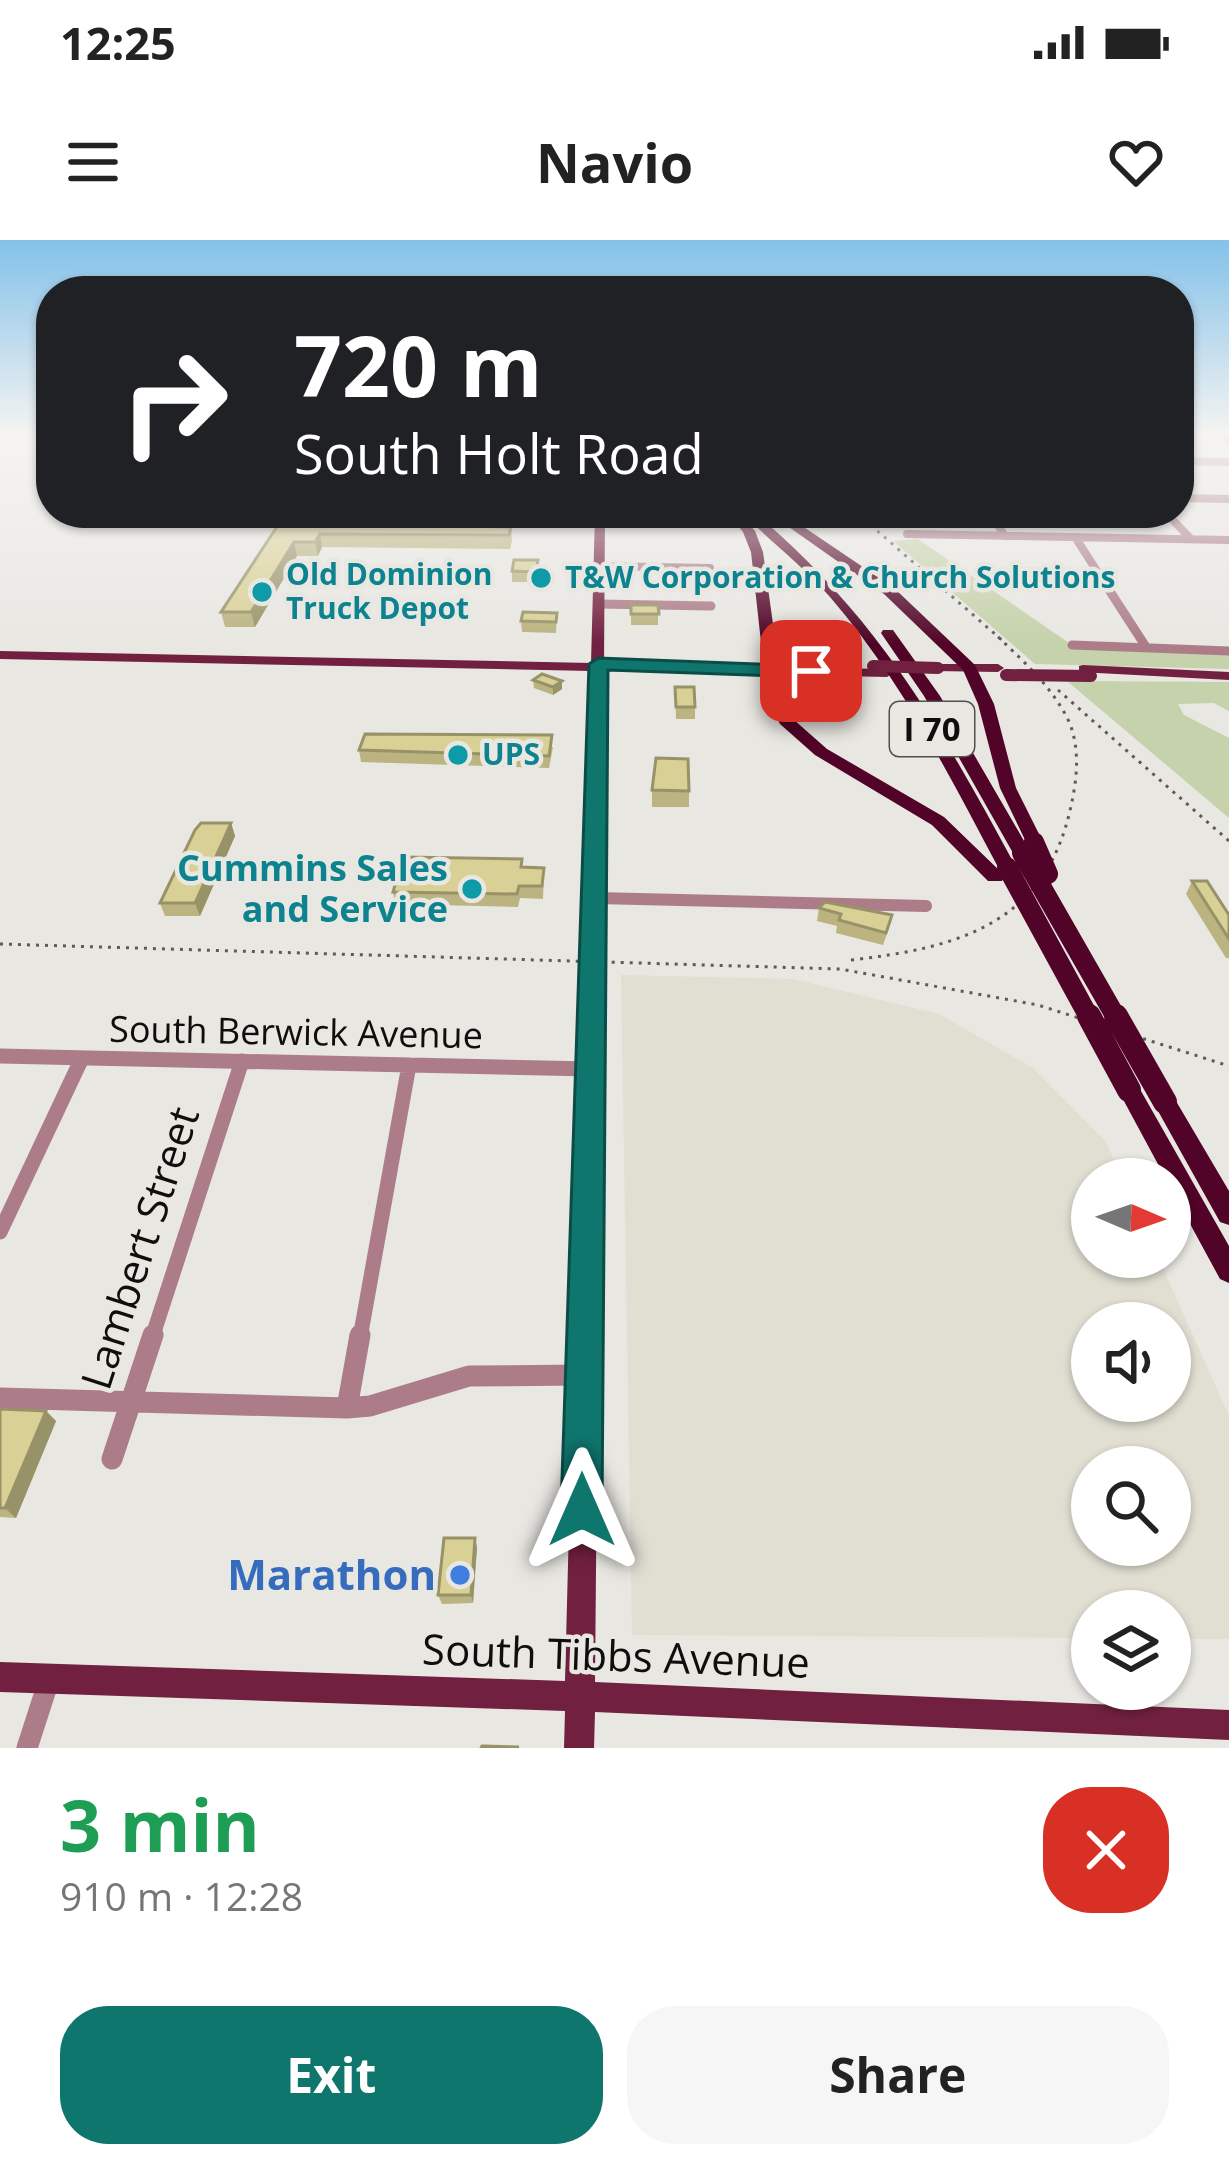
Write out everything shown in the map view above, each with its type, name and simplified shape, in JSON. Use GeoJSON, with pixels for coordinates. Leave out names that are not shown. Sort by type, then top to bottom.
{"type":"FeatureCollection","features":[{"type":"Feature","properties":{"kind":"highway"},"geometry":{"type":"LineString","coordinates":[[746,528],[757,552],[779,710],[797,733],[938,820],[1014,860]]}},
{"type":"Feature","properties":{"kind":"highway","name":"I 70"},"geometry":{"type":"LineString","coordinates":[[765,528],[813,569],[879,644],[1014,860],[1095,1004],[1165,1102],[1229,1214]]}},
{"type":"Feature","properties":{"kind":"highway","name":"I 70"},"geometry":{"type":"LineString","coordinates":[[783,528],[834,572],[885,628],[932,696],[1014,860]]}},
{"type":"Feature","properties":{"kind":"highway"},"geometry":{"type":"LineString","coordinates":[[797,528],[889,591],[972,671],[1008,788],[1014,860],[1095,1004]]}},
{"type":"Feature","properties":{"kind":"highway","name":"I 70"},"geometry":{"type":"LineString","coordinates":[[1095,1004],[1129,1090],[1229,1271]]}},
{"type":"Feature","properties":{"kind":"main road"},"geometry":{"type":"LineString","coordinates":[[579,1748],[600,528]]}},
{"type":"Feature","properties":{"kind":"main road"},"geometry":{"type":"LineString","coordinates":[[0,655],[1229,676]]}},
{"type":"Feature","properties":{"kind":"main road","name":"South Tibbs Avenue"},"geometry":{"type":"LineString","coordinates":[[0,1677],[580,1696],[1229,1725]]}},
{"type":"Feature","properties":{"kind":"street"},"geometry":{"type":"LineString","coordinates":[[1000,528],[1005,536]]}},
{"type":"Feature","properties":{"kind":"street"},"geometry":{"type":"LineString","coordinates":[[1180,528],[1191,539]]}},
{"type":"Feature","properties":{"kind":"street"},"geometry":{"type":"LineString","coordinates":[[907,534],[1229,540]]}},
{"type":"Feature","properties":{"kind":"street"},"geometry":{"type":"LineString","coordinates":[[1075,537],[1146,646]]}},
{"type":"Feature","properties":{"kind":"street"},"geometry":{"type":"LineString","coordinates":[[599,566],[710,568]]}},
{"type":"Feature","properties":{"kind":"street"},"geometry":{"type":"LineString","coordinates":[[598,604],[711,606]]}},
{"type":"Feature","properties":{"kind":"street"},"geometry":{"type":"LineString","coordinates":[[1072,645],[1229,651]]}},
{"type":"Feature","properties":{"kind":"street"},"geometry":{"type":"LineString","coordinates":[[596,898],[926,906]]}},
{"type":"Feature","properties":{"kind":"street","name":"South Berwick Avenue"},"geometry":{"type":"LineString","coordinates":[[0,1056],[591,1069]]}},
{"type":"Feature","properties":{"kind":"street"},"geometry":{"type":"LineString","coordinates":[[0,1232],[82,1058]]}},
{"type":"Feature","properties":{"kind":"street","name":"Lambert Street"},"geometry":{"type":"LineString","coordinates":[[112,1459],[242,1061]]}},
{"type":"Feature","properties":{"kind":"street"},"geometry":{"type":"LineString","coordinates":[[346,1408],[409,1065]]}},
{"type":"Feature","properties":{"kind":"street"},"geometry":{"type":"LineString","coordinates":[[0,1398],[346,1408],[370,1406],[469,1376],[583,1375]]}},
{"type":"Feature","properties":{"kind":"street"},"geometry":{"type":"LineString","coordinates":[[27,1748],[49,1680]]}},
{"type":"Feature","properties":{"kind":"shaded area"},"geometry":{"type":"Polygon","coordinates":[[[621,975],[793,979],[939,1014],[1033,1068],[1106,1142],[1113,1158],[1071,1158],[1071,1278],[1167,1278],[1178,1302],[1071,1302],[1071,1422],[1191,1422],[1191,1331],[1229,1416],[1229,1639],[1191,1639],[1191,1590],[1071,1590],[1071,1638],[632,1635],[621,975]]]}},
{"type":"Feature","properties":{"kind":"green space"},"geometry":{"type":"Polygon","coordinates":[[[918,539],[1072,645],[1229,650],[1229,669],[1035,664],[893,541],[918,539]]]}},
{"type":"Feature","properties":{"kind":"green space"},"geometry":{"type":"Polygon","coordinates":[[[1067,681],[1229,682],[1229,711],[1214,703],[1178,704],[1184,715],[1229,738],[1229,818],[1067,681]]]}},
{"type":"Feature","properties":{"kind":"building"},"geometry":{"type":"Polygon","coordinates":[[[276,528],[511,528],[509,535],[320,534],[315,542],[294,542],[251,612],[221,612],[276,528]]]}},
{"type":"Feature","properties":{"kind":"building"},"geometry":{"type":"Polygon","coordinates":[[[514,560],[538,560],[536,572],[512,571],[514,560]]]}},
{"type":"Feature","properties":{"kind":"building"},"geometry":{"type":"Polygon","coordinates":[[[631,605],[658,605],[659,614],[631,614],[631,605]]]}},
{"type":"Feature","properties":{"kind":"building"},"geometry":{"type":"Polygon","coordinates":[[[523,612],[557,613],[556,622],[521,621],[523,612]]]}},
{"type":"Feature","properties":{"kind":"building"},"geometry":{"type":"Polygon","coordinates":[[[542,674],[562,681],[553,687],[533,680],[542,674]]]}},
{"type":"Feature","properties":{"kind":"building"},"geometry":{"type":"Polygon","coordinates":[[[675,687],[694,687],[695,707],[676,707],[675,687]]]}},
{"type":"Feature","properties":{"kind":"building"},"geometry":{"type":"Polygon","coordinates":[[[365,734],[552,735],[549,756],[359,750],[365,734]]]}},
{"type":"Feature","properties":{"kind":"building"},"geometry":{"type":"Polygon","coordinates":[[[656,758],[688,759],[689,791],[652,790],[656,758]]]}},
{"type":"Feature","properties":{"kind":"building"},"geometry":{"type":"Polygon","coordinates":[[[201,823],[231,823],[195,903],[160,903],[195,830],[201,823]]]}},
{"type":"Feature","properties":{"kind":"building","name":"Cummins Sales and Service"},"geometry":{"type":"Polygon","coordinates":[[[403,857],[522,859],[521,867],[544,868],[542,886],[519,886],[517,894],[393,892],[403,857]]]}},
{"type":"Feature","properties":{"kind":"building"},"geometry":{"type":"Polygon","coordinates":[[[1192,881],[1207,881],[1229,915],[1229,939],[1192,881]]]}},
{"type":"Feature","properties":{"kind":"building"},"geometry":{"type":"Polygon","coordinates":[[[825,902],[892,915],[886,933],[839,920],[841,914],[819,908],[825,902]]]}},
{"type":"Feature","properties":{"kind":"building"},"geometry":{"type":"Polygon","coordinates":[[[0,1409],[46,1411],[5,1508],[0,1508],[0,1409]]]}},
{"type":"Feature","properties":{"kind":"building","name":"Marathon"},"geometry":{"type":"Polygon","coordinates":[[[444,1538],[475,1538],[471,1595],[438,1595],[444,1538]]]}},
{"type":"Feature","properties":{"kind":"railway"},"geometry":{"type":"LineString","coordinates":[[874,528],[996,635]]}},
{"type":"Feature","properties":{"kind":"railway"},"geometry":{"type":"LineString","coordinates":[[851,960],[927,947],[992,923],[1041,878],[1059,846],[1075,786],[1073,734],[1046,687],[996,635]]}},
{"type":"Feature","properties":{"kind":"railway"},"geometry":{"type":"LineString","coordinates":[[996,635],[1004,642]]}},
{"type":"Feature","properties":{"kind":"railway"},"geometry":{"type":"LineString","coordinates":[[1058,690],[1229,841]]}},
{"type":"Feature","properties":{"kind":"railway"},"geometry":{"type":"LineString","coordinates":[[0,944],[840,969],[1038,1005],[1229,1066]]}},
{"type":"Feature","properties":{"kind":"place","name":"T&W Corporation & Church Solutions"},"geometry":{"type":"Point","coordinates":[541,578]}},
{"type":"Feature","properties":{"kind":"place","name":"Old Dominion Truck Depot"},"geometry":{"type":"Point","coordinates":[262,592]}},
{"type":"Feature","properties":{"kind":"place","name":"UPS"},"geometry":{"type":"Point","coordinates":[458,755]}},
{"type":"Feature","properties":{"kind":"place","name":"Cummins Sales and Service"},"geometry":{"type":"Point","coordinates":[472,889]}},
{"type":"Feature","properties":{"kind":"place","name":"Marathon"},"geometry":{"type":"Point","coordinates":[460,1575]}},
{"type":"Feature","properties":{"kind":"route"},"geometry":{"type":"LineString","coordinates":[[582,1510],[598,664],[811,671]]}}]}
